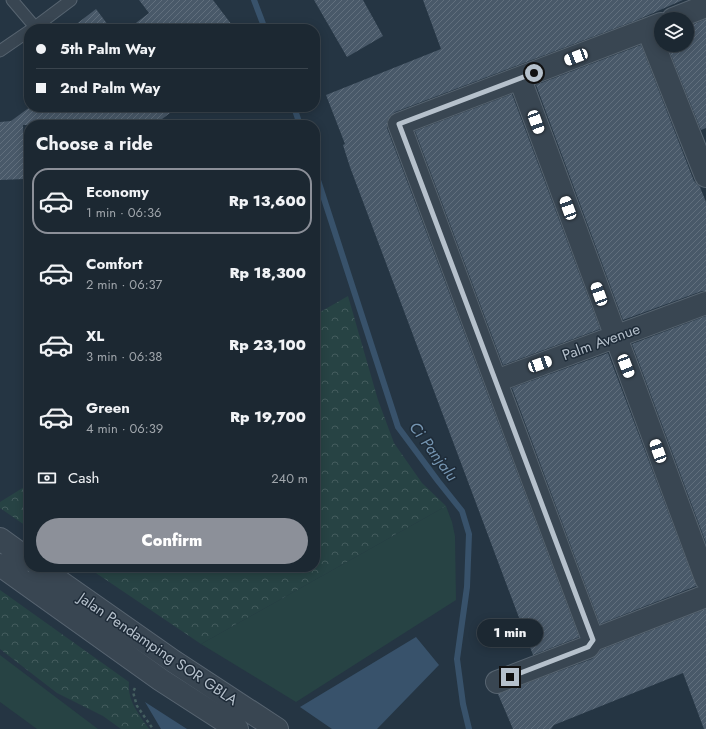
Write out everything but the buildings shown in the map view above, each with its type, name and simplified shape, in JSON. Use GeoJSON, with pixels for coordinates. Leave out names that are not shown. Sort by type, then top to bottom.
{"type":"FeatureCollection","features":[{"type":"Feature","properties":{"kind":"street"},"geometry":{"type":"LineString","coordinates":[[691,12],[706,6]]}},
{"type":"Feature","properties":{"kind":"street"},"geometry":{"type":"LineString","coordinates":[[593,640],[399,124],[654,27]]}},
{"type":"Feature","properties":{"kind":"street"},"geometry":{"type":"LineString","coordinates":[[664,52],[700,144],[706,176]]}},
{"type":"Feature","properties":{"kind":"street"},"geometry":{"type":"LineString","coordinates":[[520,78],[615,337],[706,578]]}},
{"type":"Feature","properties":{"kind":"street","name":"Palm Avenue"},"geometry":{"type":"LineString","coordinates":[[496,381],[706,303]]}},
{"type":"Feature","properties":{"kind":"street"},"geometry":{"type":"LineString","coordinates":[[0,539],[24,556]]}},
{"type":"Feature","properties":{"kind":"street","name":"Jalan Pendamping SOR GBLA"},"geometry":{"type":"LineString","coordinates":[[0,565],[145,668],[237,729]]}},
{"type":"Feature","properties":{"kind":"street","name":"Jalan Pendamping SOR GBLA"},"geometry":{"type":"LineString","coordinates":[[46,572],[173,661],[277,729]]}},
{"type":"Feature","properties":{"kind":"street"},"geometry":{"type":"LineString","coordinates":[[497,682],[588,647],[593,640],[706,596]]}},
{"type":"Feature","properties":{"kind":"lane"},"geometry":{"type":"LineString","coordinates":[[12,0],[29,24]]}},
{"type":"Feature","properties":{"kind":"lane"},"geometry":{"type":"LineString","coordinates":[[39,24],[71,0]]}},
{"type":"Feature","properties":{"kind":"lane"},"geometry":{"type":"LineString","coordinates":[[0,51],[24,34]]}},
{"type":"Feature","properties":{"kind":"path"},"geometry":{"type":"LineString","coordinates":[[145,668],[133,692],[137,706],[154,729]]}},
{"type":"Feature","properties":{"kind":"green space"},"geometry":{"type":"Polygon","coordinates":[[[348,296],[378,400],[394,443],[422,483],[446,506],[201,644],[94,572],[320,572],[320,312],[348,296]]]}},
{"type":"Feature","properties":{"kind":"green space"},"geometry":{"type":"Polygon","coordinates":[[[24,487],[24,525],[0,508],[0,502],[24,487]]]}},
{"type":"Feature","properties":{"kind":"green space"},"geometry":{"type":"Polygon","coordinates":[[[446,506],[455,536],[456,600],[296,702],[201,644],[446,506]]]}},
{"type":"Feature","properties":{"kind":"green space"},"geometry":{"type":"Polygon","coordinates":[[[0,590],[129,682],[132,701],[149,729],[121,729],[103,716],[57,693],[0,649],[0,590]]]}},
{"type":"Feature","properties":{"kind":"green space"},"geometry":{"type":"Polygon","coordinates":[[[0,655],[98,729],[37,729],[0,702],[0,655]]]}},
{"type":"Feature","properties":{"kind":"water"},"geometry":{"type":"Polygon","coordinates":[[[416,637],[439,665],[377,729],[332,729],[300,707],[416,637]]]}},
{"type":"Feature","properties":{"kind":"water"},"geometry":{"type":"Polygon","coordinates":[[[145,702],[187,729],[161,729],[145,702]]]}},
{"type":"Feature","properties":{"kind":"waterway","name":"Ci Panjalu"},"geometry":{"type":"LineString","coordinates":[[254,0],[263,24]]}},
{"type":"Feature","properties":{"kind":"waterway","name":"Ci Panjalu"},"geometry":{"type":"LineString","coordinates":[[296,112],[298,120]]}},
{"type":"Feature","properties":{"kind":"waterway","name":"Ci Panjalu"},"geometry":{"type":"LineString","coordinates":[[320,186],[398,427],[462,511],[469,534],[467,587],[457,659],[463,704],[469,729]]}},
{"type":"Feature","properties":{"kind":"route"},"geometry":{"type":"LineString","coordinates":[[510,677],[588,647],[593,640],[399,124],[534,73]]}}]}
